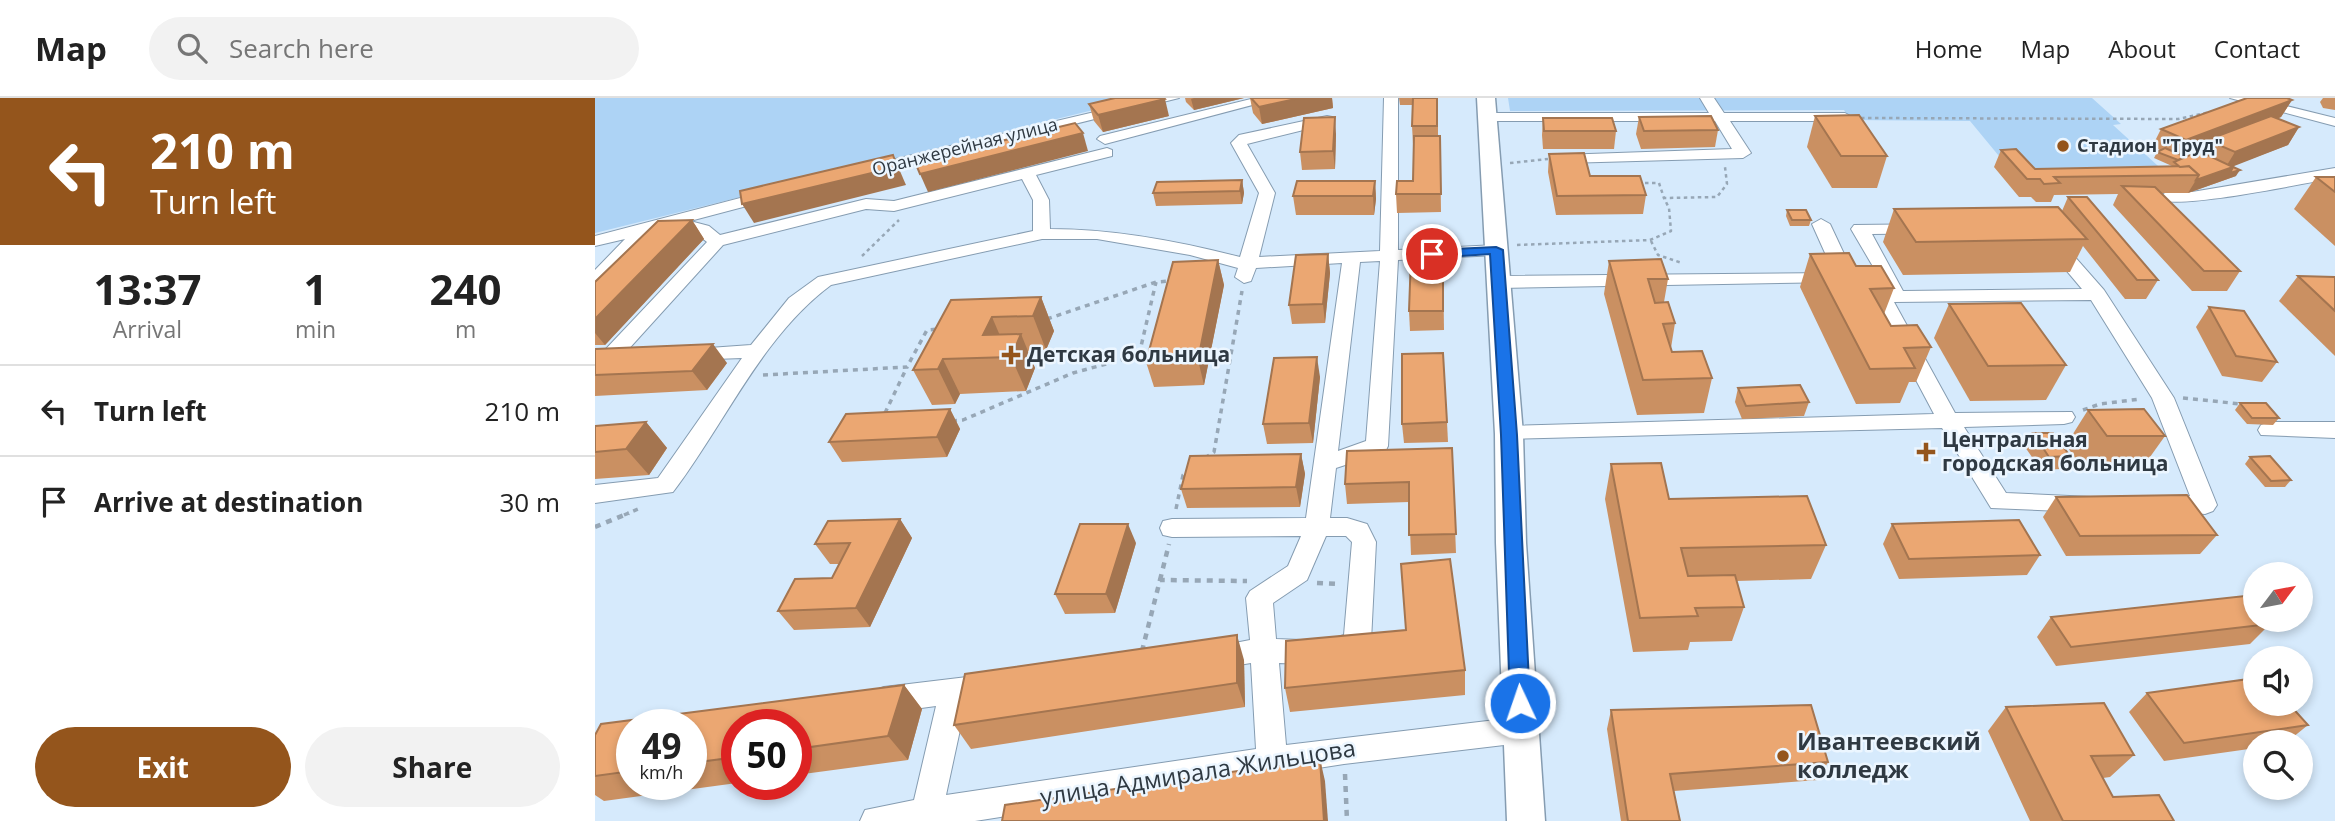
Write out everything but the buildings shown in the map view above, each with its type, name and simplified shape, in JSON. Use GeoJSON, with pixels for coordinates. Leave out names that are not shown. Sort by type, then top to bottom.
{"type":"FeatureCollection","features":[{"type":"Feature","properties":{"kind":"main road"},"geometry":{"type":"LineString","coordinates":[[1487,107],[1491,169],[1506,248],[1499,282],[1509,435],[1511,543],[1525,821]]}},
{"type":"Feature","properties":{"kind":"street"},"geometry":{"type":"LineString","coordinates":[[602,358],[717,241],[866,204],[894,206],[1027,173],[1183,120],[1272,98]]}},
{"type":"Feature","properties":{"kind":"street"},"geometry":{"type":"LineString","coordinates":[[1327,463],[1377,446],[1389,257],[1391,98]]}},
{"type":"Feature","properties":{"kind":"street"},"geometry":{"type":"LineString","coordinates":[[1707,98],[1720,116]]}},
{"type":"Feature","properties":{"kind":"street"},"geometry":{"type":"LineString","coordinates":[[2237,98],[2335,121]]}},
{"type":"Feature","properties":{"kind":"street"},"geometry":{"type":"LineString","coordinates":[[1169,99],[1183,120]]}},
{"type":"Feature","properties":{"kind":"street","name":"Оранжерейная улица"},"geometry":{"type":"LineString","coordinates":[[844,177],[1169,99]]}},
{"type":"Feature","properties":{"kind":"street"},"geometry":{"type":"LineString","coordinates":[[1487,107],[1537,111],[1849,118]]}},
{"type":"Feature","properties":{"kind":"street"},"geometry":{"type":"LineString","coordinates":[[1247,270],[1267,193],[1239,143],[1244,138],[1327,120]]}},
{"type":"Feature","properties":{"kind":"street"},"geometry":{"type":"LineString","coordinates":[[1027,173],[1041,201],[1042,234]]}},
{"type":"Feature","properties":{"kind":"street"},"geometry":{"type":"LineString","coordinates":[[2165,198],[2192,197],[2304,176],[2335,173]]}},
{"type":"Feature","properties":{"kind":"street"},"geometry":{"type":"LineString","coordinates":[[2304,176],[2325,192]]}},
{"type":"Feature","properties":{"kind":"street"},"geometry":{"type":"LineString","coordinates":[[595,241],[791,190]]}},
{"type":"Feature","properties":{"kind":"street"},"geometry":{"type":"LineString","coordinates":[[668,221],[703,229],[717,241]]}},
{"type":"Feature","properties":{"kind":"street"},"geometry":{"type":"LineString","coordinates":[[1821,225],[1846,278]]}},
{"type":"Feature","properties":{"kind":"street"},"geometry":{"type":"LineString","coordinates":[[1882,297],[1895,289],[1860,229],[2039,227],[2097,293],[2163,398],[2205,505],[2136,504]]}},
{"type":"Feature","properties":{"kind":"street"},"geometry":{"type":"LineString","coordinates":[[595,281],[643,229]]}},
{"type":"Feature","properties":{"kind":"street"},"geometry":{"type":"LineString","coordinates":[[595,494],[665,486],[689,455],[757,351],[796,302],[825,281],[1042,234],[1097,234],[1191,250],[1247,270],[1352,257],[1389,257],[1506,248]]}},
{"type":"Feature","properties":{"kind":"street"},"geometry":{"type":"LineString","coordinates":[[1272,763],[1259,598],[1298,573],[1317,528],[1352,257]]}},
{"type":"Feature","properties":{"kind":"street"},"geometry":{"type":"LineString","coordinates":[[1499,282],[1846,278],[1882,297],[2097,293]]}},
{"type":"Feature","properties":{"kind":"street"},"geometry":{"type":"LineString","coordinates":[[1882,297],[1949,421],[1999,502],[2109,503]]}},
{"type":"Feature","properties":{"kind":"street"},"geometry":{"type":"LineString","coordinates":[[663,355],[757,351]]}},
{"type":"Feature","properties":{"kind":"street"},"geometry":{"type":"LineString","coordinates":[[602,358],[636,357]]}},
{"type":"Feature","properties":{"kind":"street"},"geometry":{"type":"LineString","coordinates":[[1509,435],[2064,417]]}},
{"type":"Feature","properties":{"kind":"street"},"geometry":{"type":"LineString","coordinates":[[2269,430],[2335,430]]}},
{"type":"Feature","properties":{"kind":"street"},"geometry":{"type":"LineString","coordinates":[[1172,528],[1347,527],[1358,531],[1364,542],[1359,630],[1357,641],[1348,650],[1264,650],[1183,661]]}},
{"type":"Feature","properties":{"kind":"street"},"geometry":{"type":"LineString","coordinates":[[858,703],[1021,682]]}},
{"type":"Feature","properties":{"kind":"street"},"geometry":{"type":"LineString","coordinates":[[940,815],[954,691]]}},
{"type":"Feature","properties":{"kind":"street","name":"улица Адмирала Жильцова"},"geometry":{"type":"LineString","coordinates":[[876,821],[940,815],[1344,750],[1521,730]]}},
{"type":"Feature","properties":{"kind":"lane"},"geometry":{"type":"LineString","coordinates":[[1720,116],[1743,153]]}},
{"type":"Feature","properties":{"kind":"lane"},"geometry":{"type":"LineString","coordinates":[[1565,158],[1743,153],[1762,158]]}},
{"type":"Feature","properties":{"kind":"path"},"geometry":{"type":"LineString","coordinates":[[1849,118],[2178,119],[2215,111]]}},
{"type":"Feature","properties":{"kind":"path"},"geometry":{"type":"LineString","coordinates":[[1664,198],[1717,197],[1727,184],[1725,165],[1743,153]]}},
{"type":"Feature","properties":{"kind":"path"},"geometry":{"type":"LineString","coordinates":[[1491,169],[1507,163],[1565,158]]}},
{"type":"Feature","properties":{"kind":"path"},"geometry":{"type":"LineString","coordinates":[[1506,248],[1650,240],[1671,231],[1669,208],[1659,183],[1631,183]]}},
{"type":"Feature","properties":{"kind":"path"},"geometry":{"type":"LineString","coordinates":[[1203,459],[1214,452],[1247,270]]}},
{"type":"Feature","properties":{"kind":"path"},"geometry":{"type":"LineString","coordinates":[[1046,319],[1156,282],[1181,281]]}},
{"type":"Feature","properties":{"kind":"path"},"geometry":{"type":"LineString","coordinates":[[949,421],[963,420],[1073,373],[1139,355],[1156,282]]}},
{"type":"Feature","properties":{"kind":"path"},"geometry":{"type":"LineString","coordinates":[[880,425],[927,330],[940,328]]}},
{"type":"Feature","properties":{"kind":"path"},"geometry":{"type":"LineString","coordinates":[[757,376],[907,367]]}},
{"type":"Feature","properties":{"kind":"path"},"geometry":{"type":"LineString","coordinates":[[1139,663],[1183,475],[1193,467]]}},
{"type":"Feature","properties":{"kind":"path"},"geometry":{"type":"LineString","coordinates":[[1160,580],[1361,585]]}},
{"type":"Feature","properties":{"kind":"path"},"geometry":{"type":"LineString","coordinates":[[1344,750],[1347,821]]}},
{"type":"Feature","properties":{"kind":"shaded area"},"geometry":{"type":"Polygon","coordinates":[[[595,98],[1142,98],[595,233],[595,98]]]}},
{"type":"Feature","properties":{"kind":"shaded area","name":"Стадион \"Труд\""},"geometry":{"type":"Polygon","coordinates":[[[1508,98],[2092,98],[2121,124],[2113,125],[2179,185],[2008,167],[1970,121],[1850,120],[1844,110],[1510,111],[1508,98]]]}},
{"type":"Feature","properties":{"kind":"place","name":"Стадион \"Труд\""},"geometry":{"type":"Point","coordinates":[2063,146]}},
{"type":"Feature","properties":{"kind":"place","name":"Детская больница"},"geometry":{"type":"Point","coordinates":[1011,355]}},
{"type":"Feature","properties":{"kind":"place","name":"Центральная городская больница"},"geometry":{"type":"Point","coordinates":[1926,452]}},
{"type":"Feature","properties":{"kind":"place","name":"Ивантеевский колледж"},"geometry":{"type":"Point","coordinates":[1783,756]}},
{"type":"Feature","properties":{"kind":"route"},"geometry":{"type":"LineString","coordinates":[[1432,254],[1496,250],[1509,435],[1511,543],[1520,703]]}}]}
